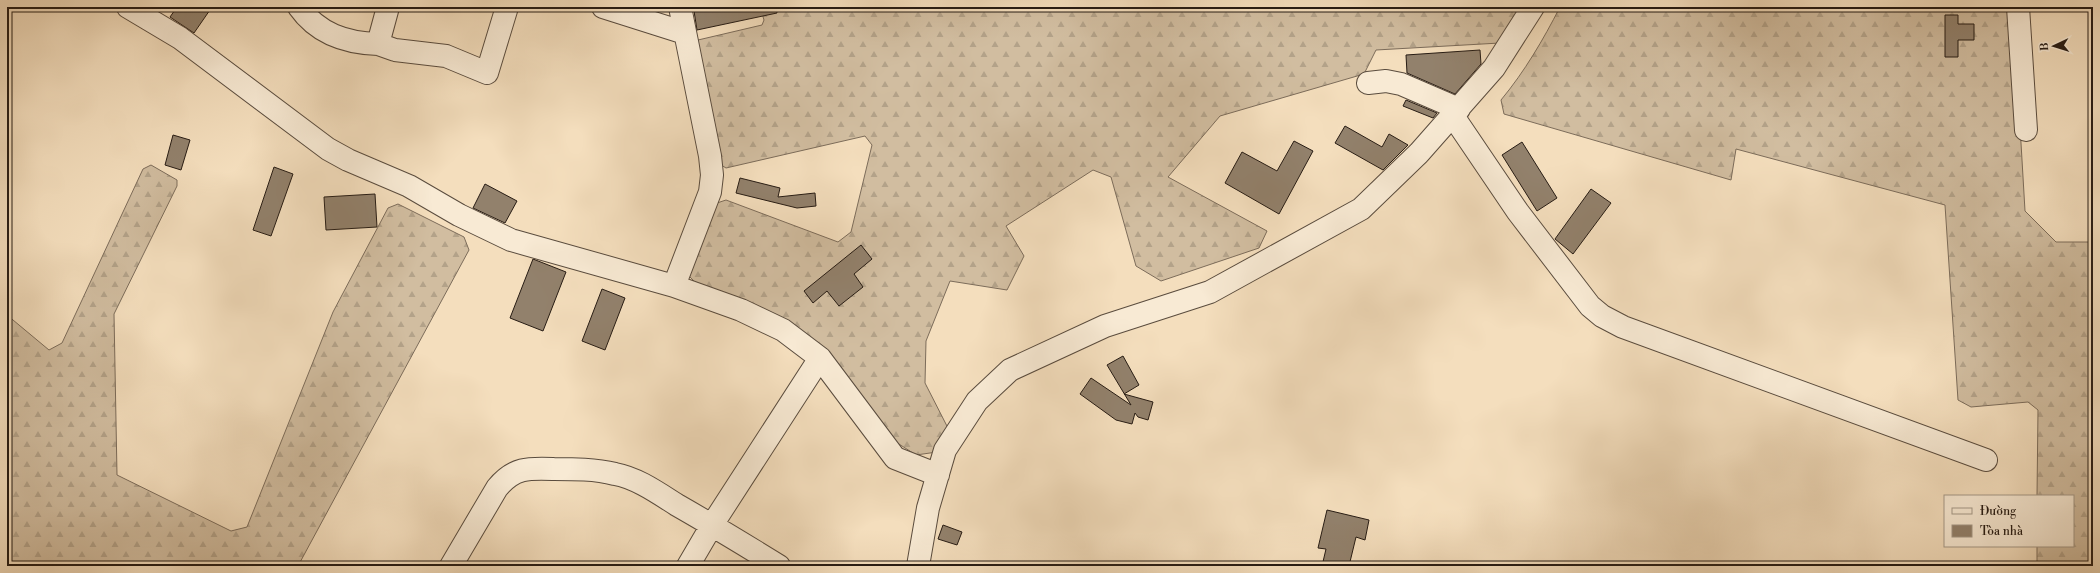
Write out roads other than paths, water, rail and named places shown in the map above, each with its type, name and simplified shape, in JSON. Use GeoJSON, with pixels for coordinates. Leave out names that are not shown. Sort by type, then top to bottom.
{"type":"FeatureCollection","features":[{"type":"Feature","properties":{"kind":"street"},"geometry":{"type":"LineString","coordinates":[[128,7],[180,38],[328,149],[348,160],[409,186],[459,215],[511,240],[674,286],[741,310],[783,330],[820,358],[895,458],[938,475]]}},
{"type":"Feature","properties":{"kind":"street"},"geometry":{"type":"LineString","coordinates":[[299,7],[305,16],[330,35],[356,44],[378,44],[395,50],[446,56],[487,73],[507,7]]}},
{"type":"Feature","properties":{"kind":"street"},"geometry":{"type":"LineString","coordinates":[[378,44],[388,7]]}},
{"type":"Feature","properties":{"kind":"street"},"geometry":{"type":"LineString","coordinates":[[604,7],[685,33]]}},
{"type":"Feature","properties":{"kind":"street"},"geometry":{"type":"LineString","coordinates":[[674,286],[710,192],[712,175],[710,156],[680,7]]}},
{"type":"Feature","properties":{"kind":"street"},"geometry":{"type":"LineString","coordinates":[[918,566],[928,508],[945,450],[977,400],[1010,370],[1105,326],[1210,292],[1361,209],[1418,153],[1494,68],[1533,7]]}},
{"type":"Feature","properties":{"kind":"street"},"geometry":{"type":"LineString","coordinates":[[2018,7],[2026,130]]}},
{"type":"Feature","properties":{"kind":"street"},"geometry":{"type":"LineString","coordinates":[[1368,82],[1386,81],[1400,84],[1456,112],[1518,212],[1590,306],[1602,316],[1630,329],[1986,460]]}},
{"type":"Feature","properties":{"kind":"street"},"geometry":{"type":"LineString","coordinates":[[688,566],[712,525],[820,358]]}},
{"type":"Feature","properties":{"kind":"street"},"geometry":{"type":"LineString","coordinates":[[451,566],[497,488],[506,477],[521,470],[587,470],[616,474],[640,484],[712,525],[779,566]]}}]}
